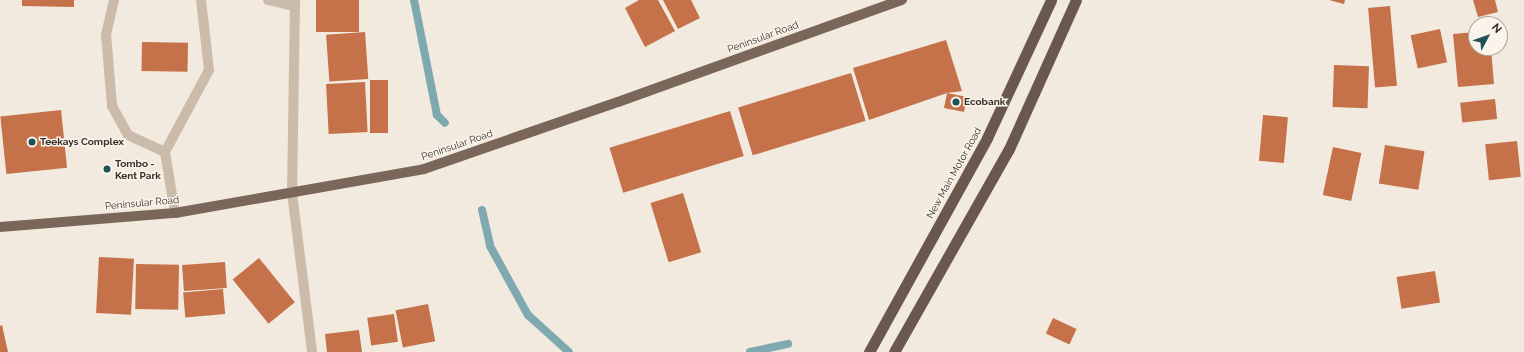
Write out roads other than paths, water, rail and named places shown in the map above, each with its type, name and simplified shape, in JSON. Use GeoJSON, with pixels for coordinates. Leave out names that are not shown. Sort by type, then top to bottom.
{"type":"FeatureCollection","features":[{"type":"Feature","properties":{"kind":"highway","name":"New Main Motor Road"},"geometry":{"type":"LineString","coordinates":[[869,352],[987,138],[1051,0]]}},
{"type":"Feature","properties":{"kind":"highway"},"geometry":{"type":"LineString","coordinates":[[894,352],[1009,149],[1076,0]]}},
{"type":"Feature","properties":{"kind":"main road","name":"Peninsular Road"},"geometry":{"type":"LineString","coordinates":[[0,227],[175,213],[424,169],[625,100],[902,0]]}},
{"type":"Feature","properties":{"kind":"street"},"geometry":{"type":"LineString","coordinates":[[114,0],[106,34],[112,106],[128,135],[165,152]]}},
{"type":"Feature","properties":{"kind":"street"},"geometry":{"type":"LineString","coordinates":[[175,213],[165,152],[209,70],[200,0]]}},
{"type":"Feature","properties":{"kind":"street"},"geometry":{"type":"LineString","coordinates":[[268,0],[295,3],[292,193],[312,352]]}},
{"type":"Feature","properties":{"kind":"waterway"},"geometry":{"type":"LineString","coordinates":[[414,0],[437,115],[445,123]]}},
{"type":"Feature","properties":{"kind":"waterway"},"geometry":{"type":"LineString","coordinates":[[482,210],[490,246],[528,315],[569,352]]}},
{"type":"Feature","properties":{"kind":"waterway"},"geometry":{"type":"LineString","coordinates":[[750,352],[788,344]]}},
{"type":"Feature","properties":{"kind":"place","name":"Ecobank"},"geometry":{"type":"Point","coordinates":[956,102]}},
{"type":"Feature","properties":{"kind":"place","name":"Teekays Complex"},"geometry":{"type":"Point","coordinates":[32,142]}},
{"type":"Feature","properties":{"kind":"place","name":"Tombo - Kent Park"},"geometry":{"type":"Point","coordinates":[107,169]}}]}
